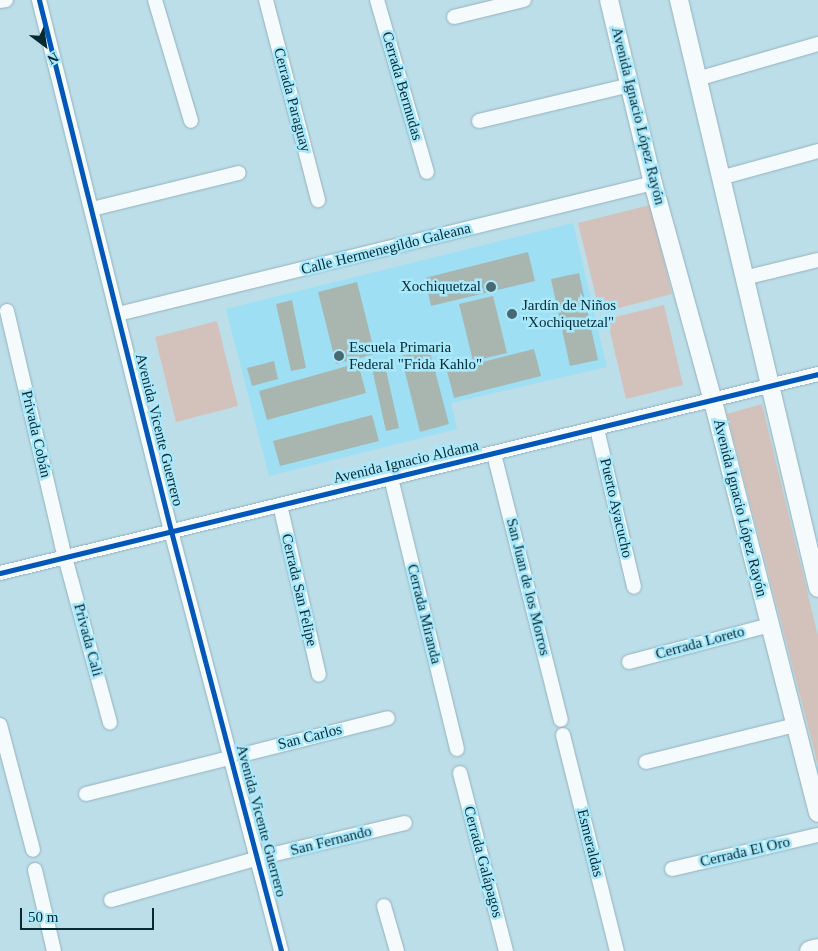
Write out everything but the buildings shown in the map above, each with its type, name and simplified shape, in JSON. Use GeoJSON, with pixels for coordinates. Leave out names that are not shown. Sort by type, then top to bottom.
{"type":"FeatureCollection","features":[{"type":"Feature","properties":{"kind":"main road"},"geometry":{"type":"LineString","coordinates":[[810,951],[818,949]]}},
{"type":"Feature","properties":{"kind":"street"},"geometry":{"type":"LineString","coordinates":[[0,1],[6,0]]}},
{"type":"Feature","properties":{"kind":"street","name":"Avenida Vicente Guerrero"},"geometry":{"type":"LineString","coordinates":[[39,0],[171,531],[281,951]]}},
{"type":"Feature","properties":{"kind":"street"},"geometry":{"type":"LineString","coordinates":[[155,0],[190,121]]}},
{"type":"Feature","properties":{"kind":"street","name":"Cerrada Paraguay"},"geometry":{"type":"LineString","coordinates":[[266,0],[318,200]]}},
{"type":"Feature","properties":{"kind":"street","name":"Cerrada Bermudas"},"geometry":{"type":"LineString","coordinates":[[377,0],[427,172]]}},
{"type":"Feature","properties":{"kind":"street"},"geometry":{"type":"LineString","coordinates":[[454,17],[524,0]]}},
{"type":"Feature","properties":{"kind":"street","name":"Avenida Ignacio López Rayón"},"geometry":{"type":"LineString","coordinates":[[610,0],[653,183],[713,401],[818,813]]}},
{"type":"Feature","properties":{"kind":"street"},"geometry":{"type":"LineString","coordinates":[[679,0],[818,588]]}},
{"type":"Feature","properties":{"kind":"street"},"geometry":{"type":"LineString","coordinates":[[697,79],[818,44]]}},
{"type":"Feature","properties":{"kind":"street"},"geometry":{"type":"LineString","coordinates":[[479,121],[630,85]]}},
{"type":"Feature","properties":{"kind":"street"},"geometry":{"type":"LineString","coordinates":[[720,178],[818,151]]}},
{"type":"Feature","properties":{"kind":"street"},"geometry":{"type":"LineString","coordinates":[[92,209],[239,173]]}},
{"type":"Feature","properties":{"kind":"street","name":"Calle Hermenegildo Galeana"},"geometry":{"type":"LineString","coordinates":[[118,314],[653,183]]}},
{"type":"Feature","properties":{"kind":"street"},"geometry":{"type":"LineString","coordinates":[[744,278],[818,260]]}},
{"type":"Feature","properties":{"kind":"street","name":"Privada Cobán"},"geometry":{"type":"LineString","coordinates":[[7,311],[65,557]]}},
{"type":"Feature","properties":{"kind":"street","name":"Avenida Ignacio Aldama"},"geometry":{"type":"LineString","coordinates":[[0,573],[818,374]]}},
{"type":"Feature","properties":{"kind":"street","name":"Puerto Ayacucho"},"geometry":{"type":"LineString","coordinates":[[597,429],[634,587]]}},
{"type":"Feature","properties":{"kind":"street","name":"San Juan de los Morros"},"geometry":{"type":"LineString","coordinates":[[494,454],[561,720]]}},
{"type":"Feature","properties":{"kind":"street","name":"Cerrada Miranda"},"geometry":{"type":"LineString","coordinates":[[391,478],[457,749]]}},
{"type":"Feature","properties":{"kind":"street","name":"Cerrada San Felipe"},"geometry":{"type":"LineString","coordinates":[[280,505],[319,675]]}},
{"type":"Feature","properties":{"kind":"street","name":"Privada Cali"},"geometry":{"type":"LineString","coordinates":[[65,557],[110,723]]}},
{"type":"Feature","properties":{"kind":"street","name":"Cerrada Loreto"},"geometry":{"type":"LineString","coordinates":[[629,662],[770,625]]}},
{"type":"Feature","properties":{"kind":"street","name":"San Carlos"},"geometry":{"type":"LineString","coordinates":[[86,794],[388,718]]}},
{"type":"Feature","properties":{"kind":"street"},"geometry":{"type":"LineString","coordinates":[[0,725],[33,850]]}},
{"type":"Feature","properties":{"kind":"street"},"geometry":{"type":"LineString","coordinates":[[646,762],[796,725]]}},
{"type":"Feature","properties":{"kind":"street","name":"Esmeraldas"},"geometry":{"type":"LineString","coordinates":[[563,735],[617,951]]}},
{"type":"Feature","properties":{"kind":"street","name":"Cerrada Galápagos"},"geometry":{"type":"LineString","coordinates":[[460,773],[506,951]]}},
{"type":"Feature","properties":{"kind":"street","name":"San Fernando"},"geometry":{"type":"LineString","coordinates":[[111,900],[258,858],[405,823]]}},
{"type":"Feature","properties":{"kind":"street","name":"Cerrada El Oro"},"geometry":{"type":"LineString","coordinates":[[672,869],[818,835]]}},
{"type":"Feature","properties":{"kind":"street"},"geometry":{"type":"LineString","coordinates":[[35,870],[54,951]]}},
{"type":"Feature","properties":{"kind":"street"},"geometry":{"type":"LineString","coordinates":[[384,906],[397,951]]}},
{"type":"Feature","properties":{"kind":"shaded area"},"geometry":{"type":"Polygon","coordinates":[[[650,205],[672,294],[600,313],[578,223],[650,205]]]}},
{"type":"Feature","properties":{"kind":"shaded area"},"geometry":{"type":"Polygon","coordinates":[[[573,223],[607,367],[451,403],[457,429],[269,476],[226,309],[573,223]]]}},
{"type":"Feature","properties":{"kind":"shaded area"},"geometry":{"type":"Polygon","coordinates":[[[664,305],[683,385],[626,399],[607,319],[664,305]]]}},
{"type":"Feature","properties":{"kind":"shaded area"},"geometry":{"type":"Polygon","coordinates":[[[217,321],[238,406],[176,422],[155,337],[217,321]]]}},
{"type":"Feature","properties":{"kind":"shaded area"},"geometry":{"type":"Polygon","coordinates":[[[762,404],[818,636],[818,765],[727,414],[762,404]]]}},
{"type":"Feature","properties":{"kind":"cycle path"},"geometry":{"type":"LineString","coordinates":[[39,0],[171,531],[281,951]]}},
{"type":"Feature","properties":{"kind":"cycle path"},"geometry":{"type":"LineString","coordinates":[[0,573],[818,374]]}},
{"type":"Feature","properties":{"kind":"place","name":"Xochiquetzal"},"geometry":{"type":"Point","coordinates":[491,287]}},
{"type":"Feature","properties":{"kind":"place","name":"Jardín de Niños \"Xochiquetzal\""},"geometry":{"type":"Point","coordinates":[512,314]}},
{"type":"Feature","properties":{"kind":"place","name":"Escuela Primaria Federal \"Frida Kahlo\""},"geometry":{"type":"Point","coordinates":[339,356]}}]}
